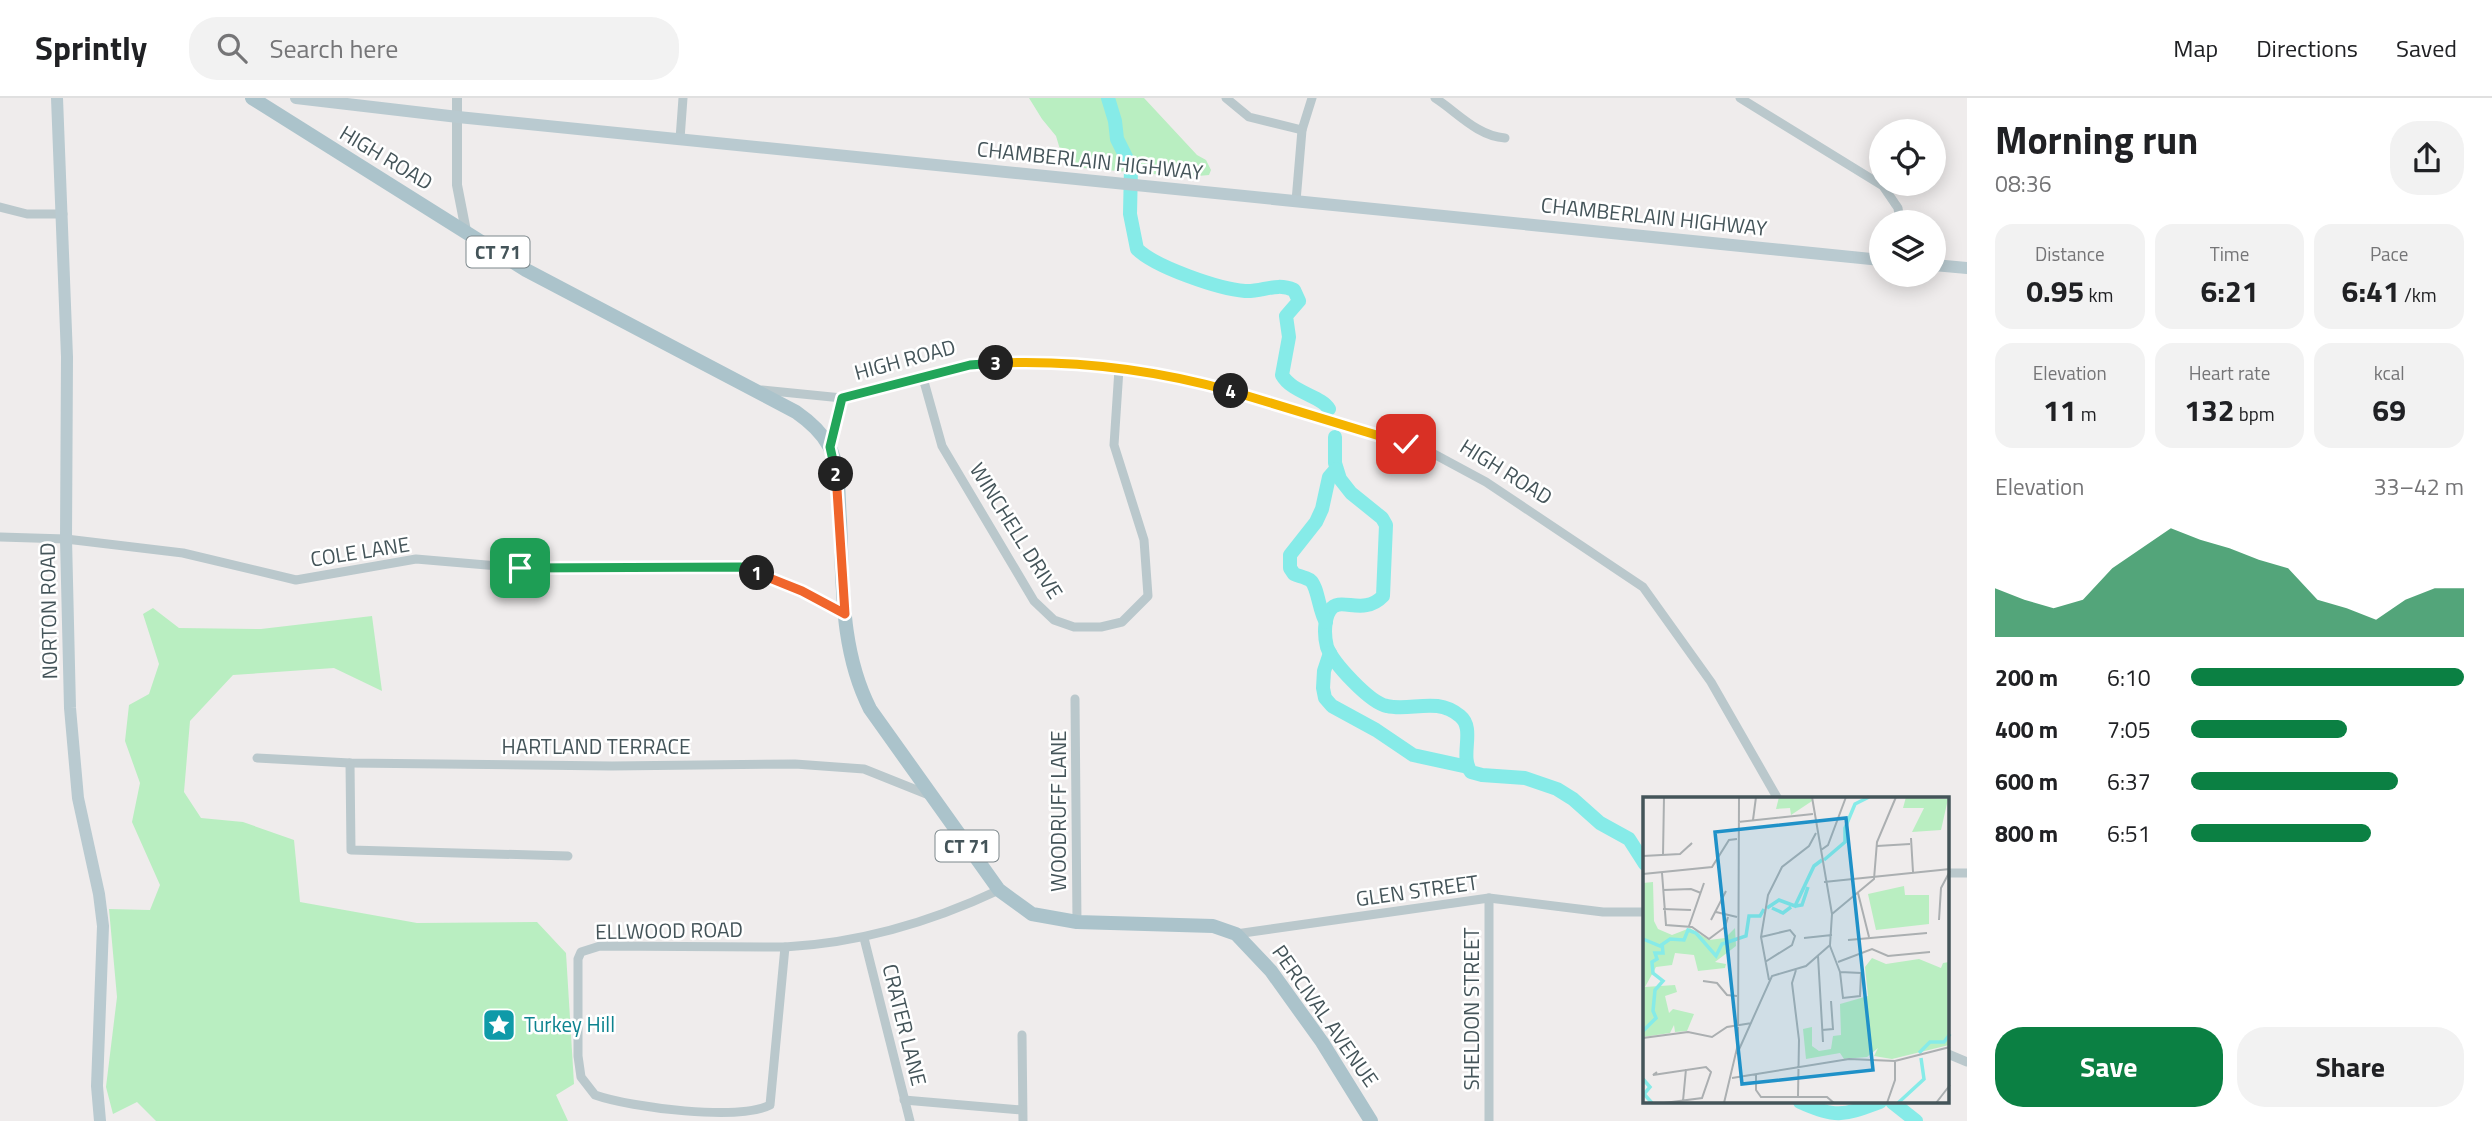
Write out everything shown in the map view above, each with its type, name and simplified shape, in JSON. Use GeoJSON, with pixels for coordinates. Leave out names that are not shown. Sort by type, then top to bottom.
{"type":"FeatureCollection","features":[{"type":"Feature","properties":{"kind":"main road","name":"NORTON ROAD"},"geometry":{"type":"LineString","coordinates":[[57,98],[63,214],[70,708],[76,776],[103,926],[97,1086],[100,1121]]}},
{"type":"Feature","properties":{"kind":"main road","name":"HIGH ROAD"},"geometry":{"type":"LineString","coordinates":[[252,98],[536,276],[753,390]]}},
{"type":"Feature","properties":{"kind":"main road","name":"CHAMBERLAIN HIGHWAY"},"geometry":{"type":"LineString","coordinates":[[296,98],[458,117],[1869,259]]}},
{"type":"Feature","properties":{"kind":"main road"},"geometry":{"type":"LineString","coordinates":[[1946,266],[1967,268]]}},
{"type":"Feature","properties":{"kind":"main road","name":"CT 71"},"geometry":{"type":"LineString","coordinates":[[753,390],[810,422],[830,447],[838,496],[845,614],[852,666],[860,688],[870,709],[999,890],[1032,914],[1077,922],[1213,926],[1236,934]]}},
{"type":"Feature","properties":{"kind":"main road","name":"PERCIVAL AVENUE"},"geometry":{"type":"LineString","coordinates":[[1236,934],[1271,971],[1353,1090],[1371,1121]]}},
{"type":"Feature","properties":{"kind":"street"},"geometry":{"type":"LineString","coordinates":[[457,98],[455,158],[466,231]]}},
{"type":"Feature","properties":{"kind":"street"},"geometry":{"type":"LineString","coordinates":[[680,139],[683,98]]}},
{"type":"Feature","properties":{"kind":"street"},"geometry":{"type":"LineString","coordinates":[[1226,98],[1249,117],[1302,130]]}},
{"type":"Feature","properties":{"kind":"street"},"geometry":{"type":"LineString","coordinates":[[1296,201],[1302,130],[1312,98]]}},
{"type":"Feature","properties":{"kind":"street"},"geometry":{"type":"LineString","coordinates":[[1435,98],[1476,128],[1493,137],[1504,138]]}},
{"type":"Feature","properties":{"kind":"street"},"geometry":{"type":"LineString","coordinates":[[1740,98],[1883,186],[1898,210]]}},
{"type":"Feature","properties":{"kind":"street"},"geometry":{"type":"LineString","coordinates":[[0,208],[27,214],[63,214]]}},
{"type":"Feature","properties":{"kind":"street","name":"HIGH ROAD"},"geometry":{"type":"LineString","coordinates":[[753,390],[842,398],[970,365],[1037,362],[1119,369],[1209,385],[1428,452],[1486,482],[1643,587],[1711,682],[1777,797]]}},
{"type":"Feature","properties":{"kind":"street","name":"WINCHELL DRIVE"},"geometry":{"type":"LineString","coordinates":[[923,378],[942,446],[1034,601],[1054,620],[1074,627],[1101,627],[1122,622],[1148,596],[1144,540],[1114,445],[1119,369]]}},
{"type":"Feature","properties":{"kind":"street","name":"HIGH ROAD"},"geometry":{"type":"LineString","coordinates":[[830,447],[842,398]]}},
{"type":"Feature","properties":{"kind":"street","name":"COLE LANE"},"geometry":{"type":"LineString","coordinates":[[0,537],[66,538],[183,553],[296,580],[416,559],[520,568],[741,567],[802,591],[845,614]]}},
{"type":"Feature","properties":{"kind":"street","name":"WOODRUFF LANE"},"geometry":{"type":"LineString","coordinates":[[1076,699],[1077,922]]}},
{"type":"Feature","properties":{"kind":"street","name":"HARTLAND TERRACE"},"geometry":{"type":"LineString","coordinates":[[257,758],[350,764],[795,764],[864,769],[931,796]]}},
{"type":"Feature","properties":{"kind":"street"},"geometry":{"type":"LineString","coordinates":[[350,764],[351,850],[568,856]]}},
{"type":"Feature","properties":{"kind":"street","name":"ELLWOOD ROAD"},"geometry":{"type":"LineString","coordinates":[[785,947],[770,1105],[763,1111],[749,1116],[674,1114],[594,1095],[586,1085],[581,1077],[578,1056],[578,959],[581,952],[600,946],[785,947],[834,943],[904,927],[999,890]]}},
{"type":"Feature","properties":{"kind":"street","name":"GLEN STREET"},"geometry":{"type":"LineString","coordinates":[[1236,934],[1489,898],[1603,912],[1643,912]]}},
{"type":"Feature","properties":{"kind":"street","name":"SHELDON STREET"},"geometry":{"type":"LineString","coordinates":[[1489,898],[1489,1121]]}},
{"type":"Feature","properties":{"kind":"street","name":"CRATER LANE"},"geometry":{"type":"LineString","coordinates":[[864,938],[910,1121]]}},
{"type":"Feature","properties":{"kind":"street"},"geometry":{"type":"LineString","coordinates":[[1022,1035],[1023,1121]]}},
{"type":"Feature","properties":{"kind":"street"},"geometry":{"type":"LineString","coordinates":[[1950,1055],[1967,1062]]}},
{"type":"Feature","properties":{"kind":"street"},"geometry":{"type":"LineString","coordinates":[[904,1100],[1022,1110]]}},
{"type":"Feature","properties":{"kind":"green space"},"geometry":{"type":"Polygon","coordinates":[[[1029,98],[1144,98],[1197,155],[1206,160],[1211,170],[1209,175],[1187,177],[1072,167],[1062,156],[1056,136],[1029,98]]]}},
{"type":"Feature","properties":{"kind":"green space"},"geometry":{"type":"Polygon","coordinates":[[[153,608],[179,628],[261,629],[372,616],[382,691],[334,668],[233,675],[190,721],[184,792],[201,818],[243,822],[294,840],[300,902],[417,923],[537,922],[566,953],[574,1084],[556,1095],[568,1121],[156,1121],[137,1102],[113,1114],[106,1087],[117,997],[109,909],[150,910],[160,885],[132,822],[140,783],[125,741],[129,705],[149,694],[159,664],[143,614],[153,608]]]}},
{"type":"Feature","properties":{"kind":"waterway"},"geometry":{"type":"LineString","coordinates":[[1108,98],[1117,139],[1131,167],[1130,214],[1137,249],[1172,270],[1220,286],[1245,291],[1275,287],[1294,290],[1299,301],[1286,316],[1289,337],[1282,375],[1293,386],[1329,409]]}},
{"type":"Feature","properties":{"kind":"waterway"},"geometry":{"type":"LineString","coordinates":[[1335,437],[1335,463],[1340,479],[1351,493],[1382,518],[1386,525],[1383,596],[1368,605],[1340,604],[1334,606],[1328,614],[1326,643],[1337,663],[1371,698],[1387,706],[1433,706],[1451,710],[1465,721],[1466,758],[1471,772],[1525,778],[1557,789],[1600,823],[1629,839],[1643,861]]}},
{"type":"Feature","properties":{"kind":"waterway"},"geometry":{"type":"LineString","coordinates":[[1326,622],[1313,583],[1294,574],[1290,568],[1290,555],[1316,522],[1322,509],[1329,477],[1336,469]]}},
{"type":"Feature","properties":{"kind":"waterway"},"geometry":{"type":"LineString","coordinates":[[1330,653],[1324,671],[1323,688],[1325,698],[1332,706],[1376,730],[1413,755],[1468,767]]}},
{"type":"Feature","properties":{"kind":"waterway"},"geometry":{"type":"LineString","coordinates":[[1805,1104],[1832,1113],[1849,1112],[1874,1104]]}},
{"type":"Feature","properties":{"kind":"waterway"},"geometry":{"type":"LineString","coordinates":[[1895,1104],[1916,1121]]}},
{"type":"Feature","properties":{"kind":"place","name":"Turkey Hill"},"geometry":{"type":"Point","coordinates":[499,1025]}},
{"type":"Feature","properties":{"kind":"route"},"geometry":{"type":"LineString","coordinates":[[520,568],[741,567],[802,591],[845,614],[838,496],[830,447],[842,398],[970,365],[1037,362],[1119,369],[1209,385],[1406,444]]}}]}
